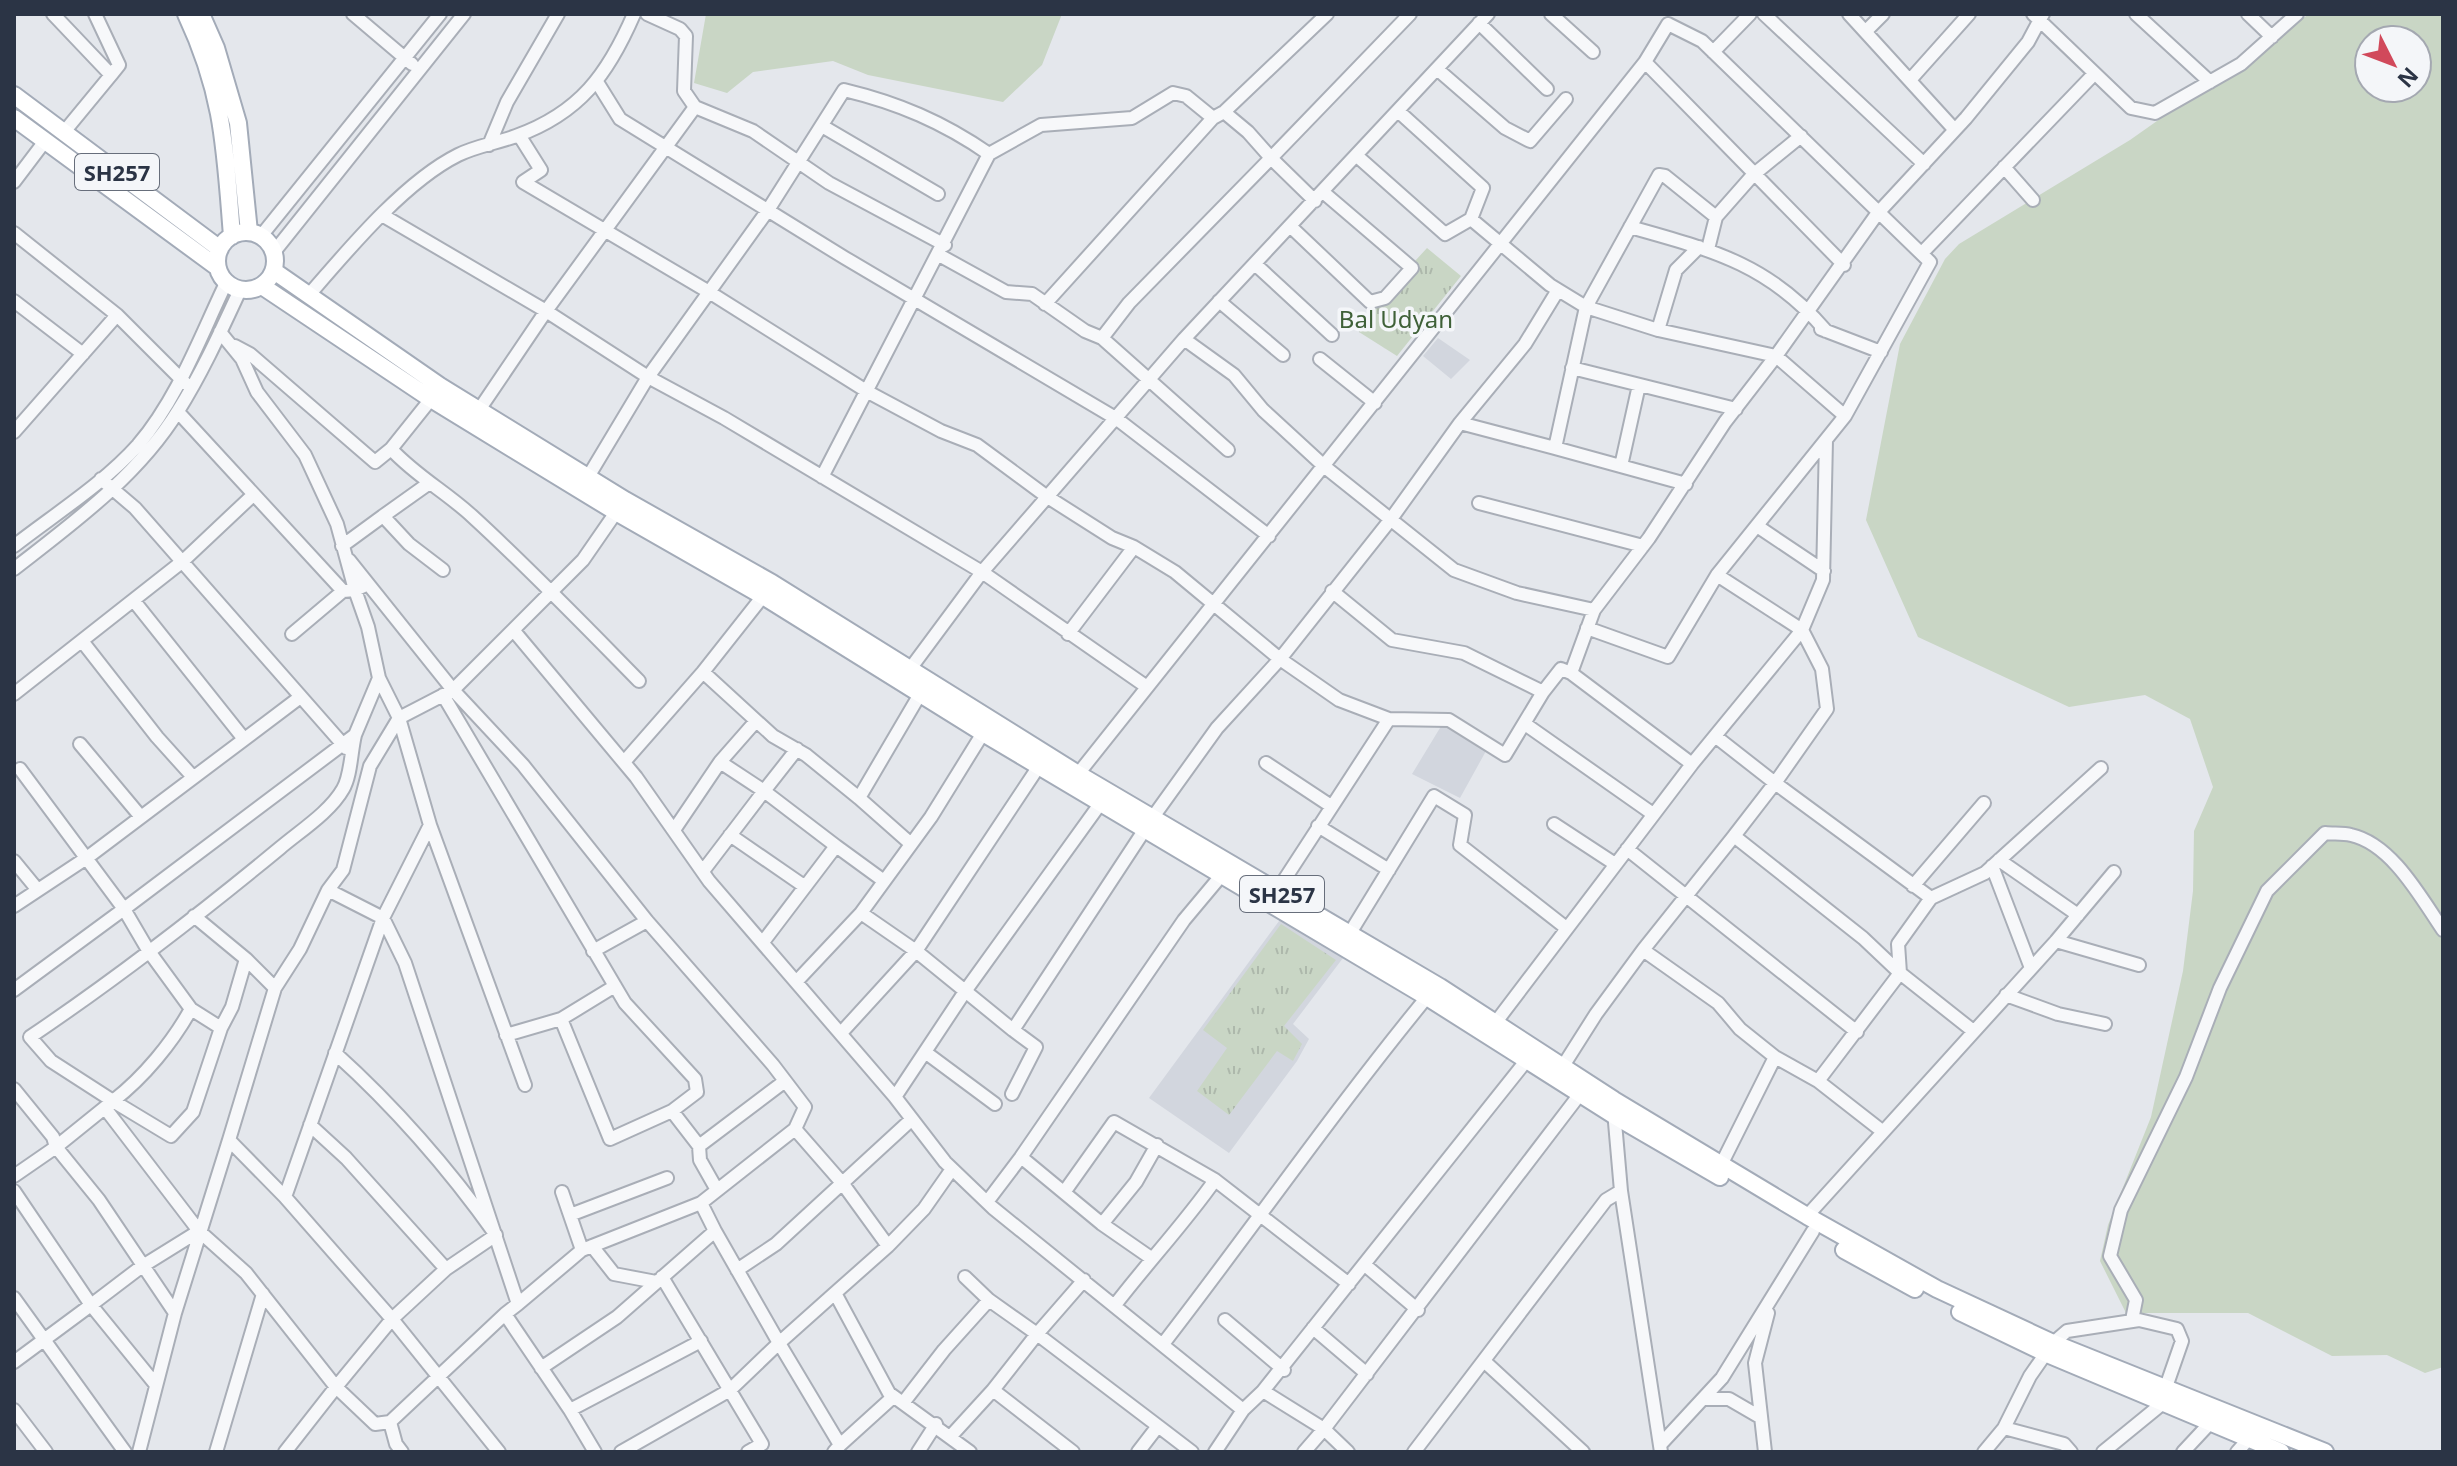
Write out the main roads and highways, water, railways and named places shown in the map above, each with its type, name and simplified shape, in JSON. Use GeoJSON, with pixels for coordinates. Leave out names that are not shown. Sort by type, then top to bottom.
{"type":"FeatureCollection","features":[{"type":"Feature","properties":{"kind":"main road"},"geometry":{"type":"LineString","coordinates":[[186,14],[203,53],[220,106],[232,236]]}},
{"type":"Feature","properties":{"kind":"main road"},"geometry":{"type":"LineString","coordinates":[[201,14],[216,48],[238,123],[255,234],[274,252],[274,271],[262,286],[233,286],[217,267],[220,249],[232,236],[255,234]]}},
{"type":"Feature","properties":{"kind":"main road","name":"SH257"},"geometry":{"type":"LineString","coordinates":[[14,95],[220,249]]}},
{"type":"Feature","properties":{"kind":"main road","name":"SH257"},"geometry":{"type":"LineString","coordinates":[[14,118],[217,267]]}},
{"type":"Feature","properties":{"kind":"main road","name":"SH257"},"geometry":{"type":"LineString","coordinates":[[274,271],[479,410],[588,477],[621,506],[763,596],[1078,774],[1220,877],[1427,997],[1580,1094],[1614,1108],[1721,1165],[1881,1272],[2049,1348],[2253,1434],[2281,1452]]}},
{"type":"Feature","properties":{"kind":"main road","name":"SH257"},"geometry":{"type":"LineString","coordinates":[[262,286],[431,399],[621,506],[772,583],[910,669],[925,686],[983,733],[1100,804],[1149,824],[1350,933],[1563,1066],[1614,1108],[1810,1224]]}},
{"type":"Feature","properties":{"kind":"main road","name":"SH257"},"geometry":{"type":"LineString","coordinates":[[2165,1395],[2211,1422],[2325,1452]]}},
{"type":"Feature","properties":{"kind":"park label","name":"Bal Udyan"},"geometry":{"type":"Point","coordinates":[1396,318]}}]}
